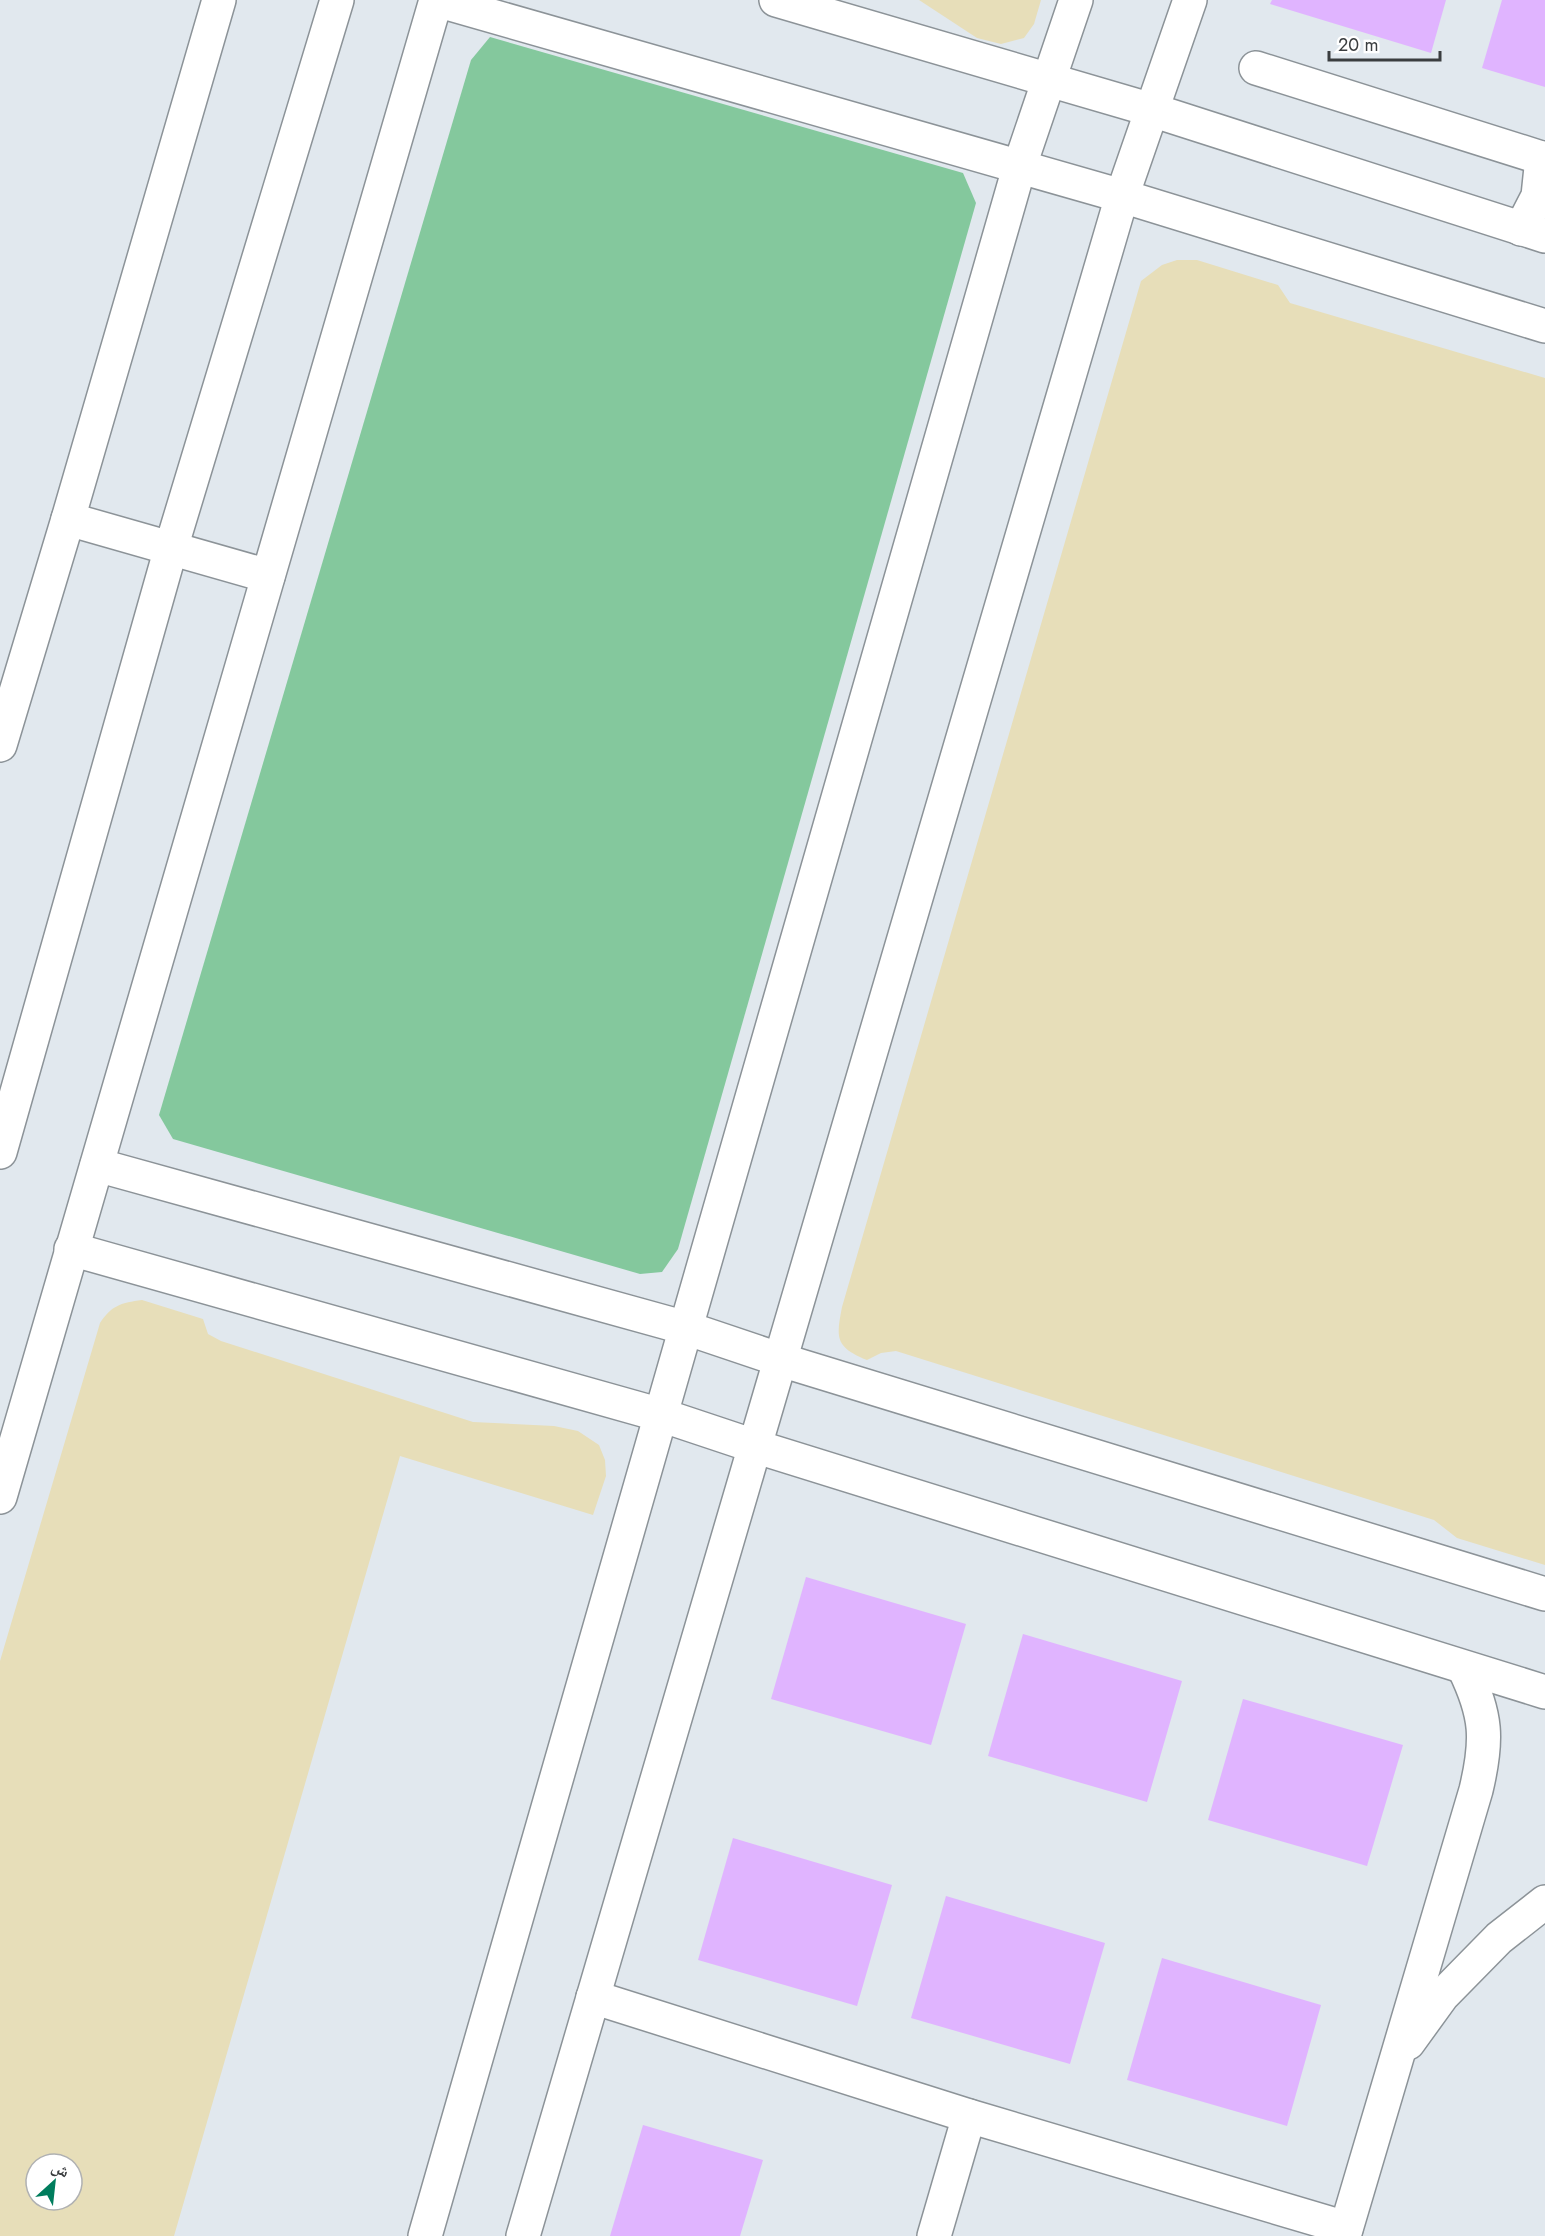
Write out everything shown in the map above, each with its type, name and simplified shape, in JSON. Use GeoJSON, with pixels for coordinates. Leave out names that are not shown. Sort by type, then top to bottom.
{"type":"FeatureCollection","features":[{"type":"Feature","properties":{"kind":"street"},"geometry":{"type":"LineString","coordinates":[[0,745],[69,519],[219,0]]}},
{"type":"Feature","properties":{"kind":"street"},"geometry":{"type":"LineString","coordinates":[[0,1152],[171,548],[336,0]]}},
{"type":"Feature","properties":{"kind":"street"},"geometry":{"type":"LineString","coordinates":[[0,1497],[436,0],[1122,196],[1545,326]]}},
{"type":"Feature","properties":{"kind":"street"},"geometry":{"type":"LineString","coordinates":[[776,0],[1152,110],[1533,232],[1544,158],[1256,68]]}},
{"type":"Feature","properties":{"kind":"street"},"geometry":{"type":"LineString","coordinates":[[425,2236],[1020,168],[1076,0]]}},
{"type":"Feature","properties":{"kind":"street"},"geometry":{"type":"LineString","coordinates":[[523,2236],[1122,196],[1190,0]]}},
{"type":"Feature","properties":{"kind":"street"},"geometry":{"type":"LineString","coordinates":[[69,519],[268,576]]}},
{"type":"Feature","properties":{"kind":"street"},"geometry":{"type":"LineString","coordinates":[[97,1165],[686,1328],[781,1360],[1545,1594]]}},
{"type":"Feature","properties":{"kind":"street"},"geometry":{"type":"LineString","coordinates":[[71,1249],[661,1415],[1545,1692]]}},
{"type":"Feature","properties":{"kind":"street"},"geometry":{"type":"LineString","coordinates":[[593,1997],[1345,2232],[1484,1757],[1484,1726],[1478,1696],[1464,1668]]}},
{"type":"Feature","properties":{"kind":"street"},"geometry":{"type":"LineString","coordinates":[[1394,2061],[1442,1996],[1499,1938],[1545,1902]]}},
{"type":"Feature","properties":{"kind":"street"},"geometry":{"type":"LineString","coordinates":[[1394,2061],[1445,2008],[1500,1960],[1545,1930]]}},
{"type":"Feature","properties":{"kind":"street"},"geometry":{"type":"LineString","coordinates":[[934,2236],[969,2116]]}},
{"type":"Feature","properties":{"kind":"green space"},"geometry":{"type":"Polygon","coordinates":[[[490,37],[963,173],[976,203],[678,1249],[662,1272],[640,1274],[173,1139],[159,1115],[471,60],[490,37]]]}},
{"type":"Feature","properties":{"kind":"sand"},"geometry":{"type":"Polygon","coordinates":[[[919,0],[1041,0],[1034,24],[1024,38],[1001,44],[977,38],[919,0]]]}},
{"type":"Feature","properties":{"kind":"sand"},"geometry":{"type":"Polygon","coordinates":[[[1177,260],[1197,260],[1278,285],[1290,303],[1545,378],[1545,1565],[1457,1538],[1434,1520],[896,1351],[881,1353],[867,1360],[849,1351],[840,1340],[842,1307],[1141,281],[1162,265],[1177,260]]]}},
{"type":"Feature","properties":{"kind":"sand"},"geometry":{"type":"Polygon","coordinates":[[[142,1300],[203,1319],[208,1334],[221,1341],[473,1422],[554,1426],[578,1431],[599,1445],[605,1460],[606,1476],[593,1515],[400,1456],[174,2236],[0,2236],[0,1661],[100,1323],[113,1309],[123,1304],[142,1300]]]}},
{"type":"Feature","properties":{"kind":"building"},"geometry":{"type":"Polygon","coordinates":[[[1272,0],[1446,0],[1431,53],[1270,4],[1272,0]]]}},
{"type":"Feature","properties":{"kind":"building"},"geometry":{"type":"Polygon","coordinates":[[[1502,0],[1545,0],[1545,87],[1482,68],[1502,0]]]}},
{"type":"Feature","properties":{"kind":"building"},"geometry":{"type":"Polygon","coordinates":[[[806,1577],[966,1624],[931,1745],[771,1699],[806,1577]]]}},
{"type":"Feature","properties":{"kind":"building"},"geometry":{"type":"Polygon","coordinates":[[[1023,1634],[1182,1681],[1147,1802],[988,1756],[1023,1634]]]}},
{"type":"Feature","properties":{"kind":"building"},"geometry":{"type":"Polygon","coordinates":[[[1243,1699],[1403,1745],[1367,1866],[1208,1820],[1243,1699]]]}},
{"type":"Feature","properties":{"kind":"building"},"geometry":{"type":"Polygon","coordinates":[[[733,1838],[892,1885],[857,2006],[698,1960],[733,1838]]]}},
{"type":"Feature","properties":{"kind":"building"},"geometry":{"type":"Polygon","coordinates":[[[946,1896],[1105,1943],[1070,2064],[911,2018],[946,1896]]]}},
{"type":"Feature","properties":{"kind":"building"},"geometry":{"type":"Polygon","coordinates":[[[1162,1958],[1321,2005],[1287,2126],[1127,2080],[1162,1958]]]}},
{"type":"Feature","properties":{"kind":"building"},"geometry":{"type":"Polygon","coordinates":[[[643,2125],[763,2160],[740,2236],[610,2236],[643,2125]]]}}]}
